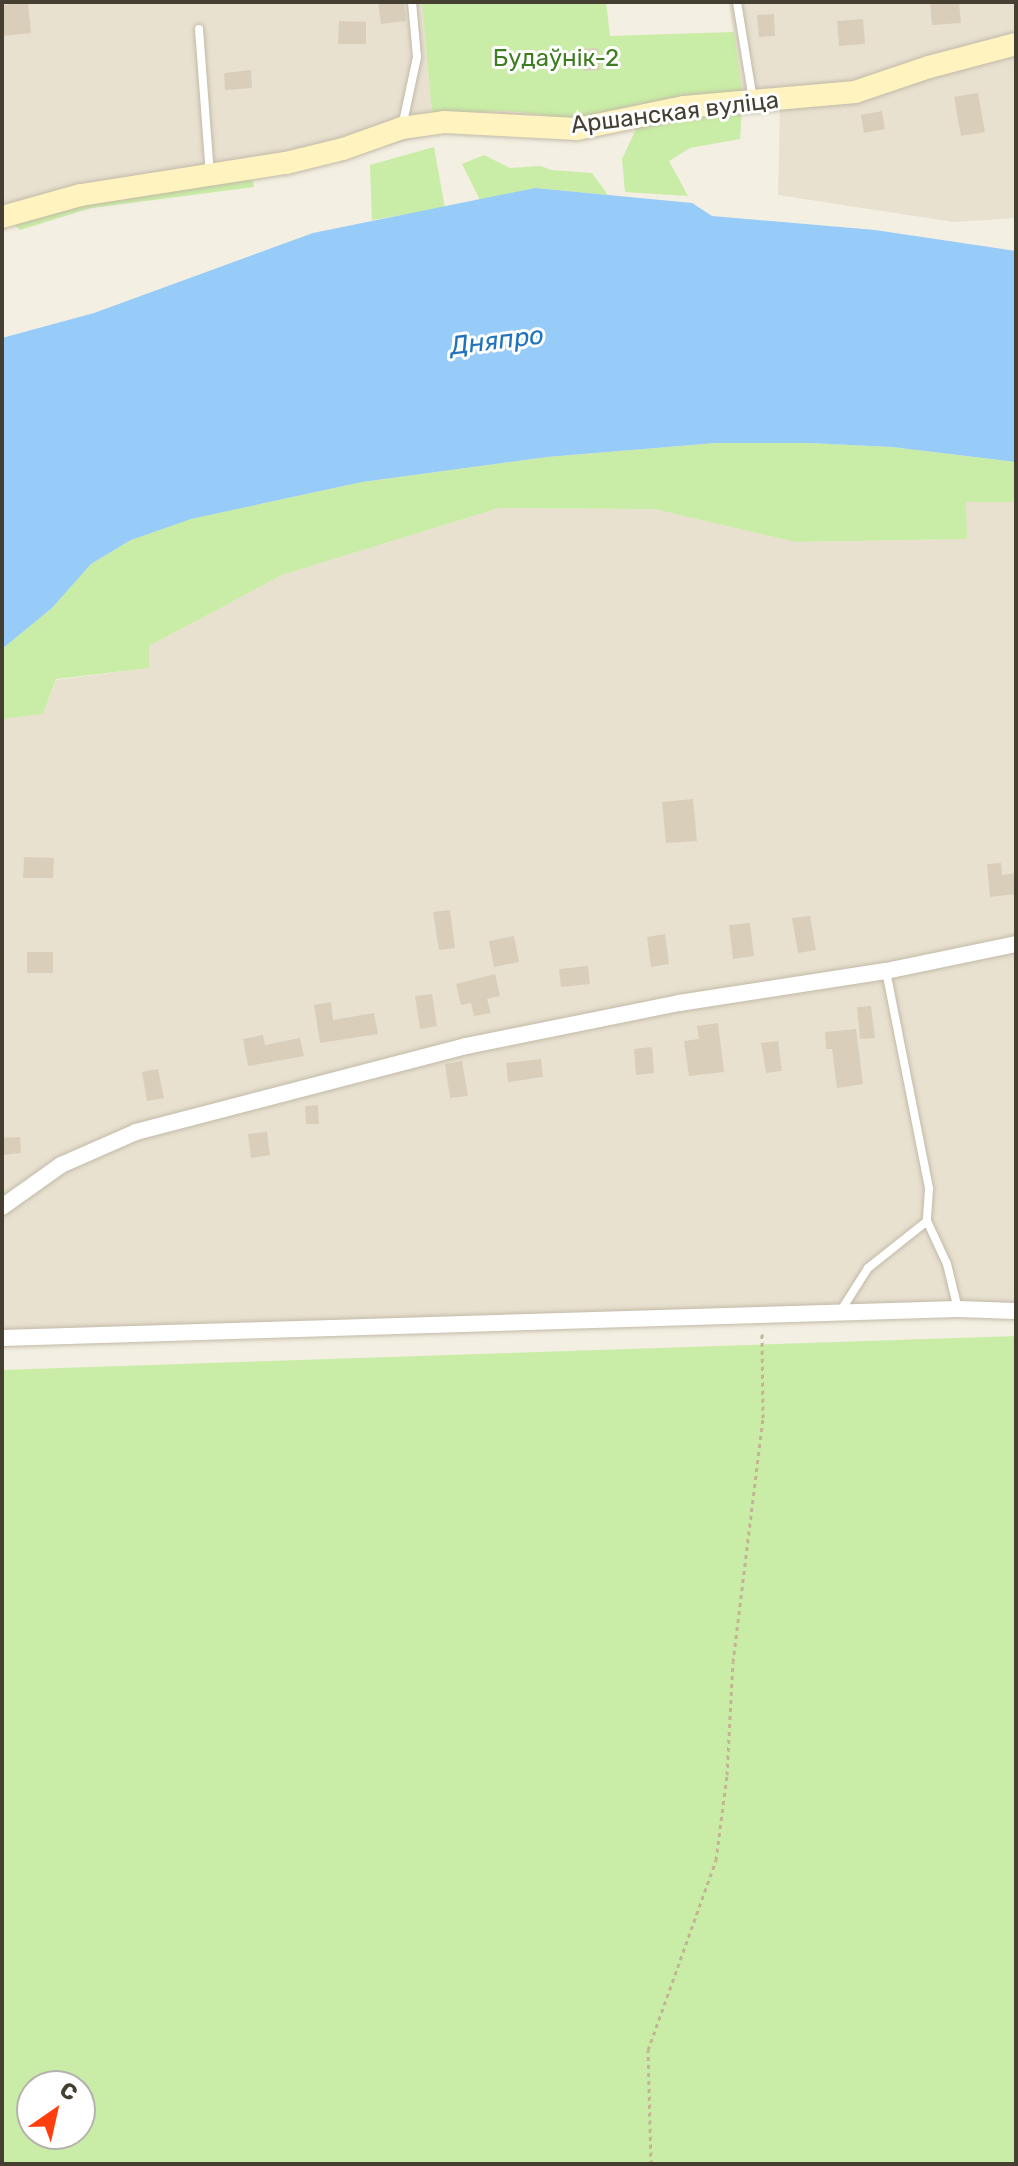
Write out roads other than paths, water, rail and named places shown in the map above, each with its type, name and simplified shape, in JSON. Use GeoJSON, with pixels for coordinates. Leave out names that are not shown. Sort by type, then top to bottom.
{"type":"FeatureCollection","features":[{"type":"Feature","properties":{"kind":"street","name":"Аршанская вуліца"},"geometry":{"type":"LineString","coordinates":[[2,217],[81,195],[329,152],[402,128],[444,122],[577,129],[684,107],[855,92],[929,67],[1016,44]]}},
{"type":"Feature","properties":{"kind":"street"},"geometry":{"type":"LineString","coordinates":[[2,1207],[61,1165],[136,1132],[466,1046],[679,1003],[886,971],[1016,944]]}},
{"type":"Feature","properties":{"kind":"street"},"geometry":{"type":"LineString","coordinates":[[2,1338],[958,1309],[1016,1311]]}},
{"type":"Feature","properties":{"kind":"lane"},"geometry":{"type":"LineString","coordinates":[[402,128],[417,57],[412,2]]}},
{"type":"Feature","properties":{"kind":"lane"},"geometry":{"type":"LineString","coordinates":[[737,2],[753,101]]}},
{"type":"Feature","properties":{"kind":"lane"},"geometry":{"type":"LineString","coordinates":[[199,29],[210,175]]}},
{"type":"Feature","properties":{"kind":"lane"},"geometry":{"type":"LineString","coordinates":[[886,971],[929,1189],[927,1221],[947,1264],[958,1309]]}},
{"type":"Feature","properties":{"kind":"lane"},"geometry":{"type":"LineString","coordinates":[[839,1314],[868,1268],[927,1221]]}},
{"type":"Feature","properties":{"kind":"water","name":"Дняпро"},"geometry":{"type":"Polygon","coordinates":[[[535,188],[692,203],[712,216],[875,230],[1016,251],[1016,462],[892,447],[716,443],[547,457],[362,482],[191,519],[131,540],[91,564],[52,608],[2,649],[2,338],[94,313],[313,233],[535,188]]]}},
{"type":"Feature","properties":{"kind":"park label","name":"Будаўнік-2"},"geometry":{"type":"Point","coordinates":[556,59]}}]}
